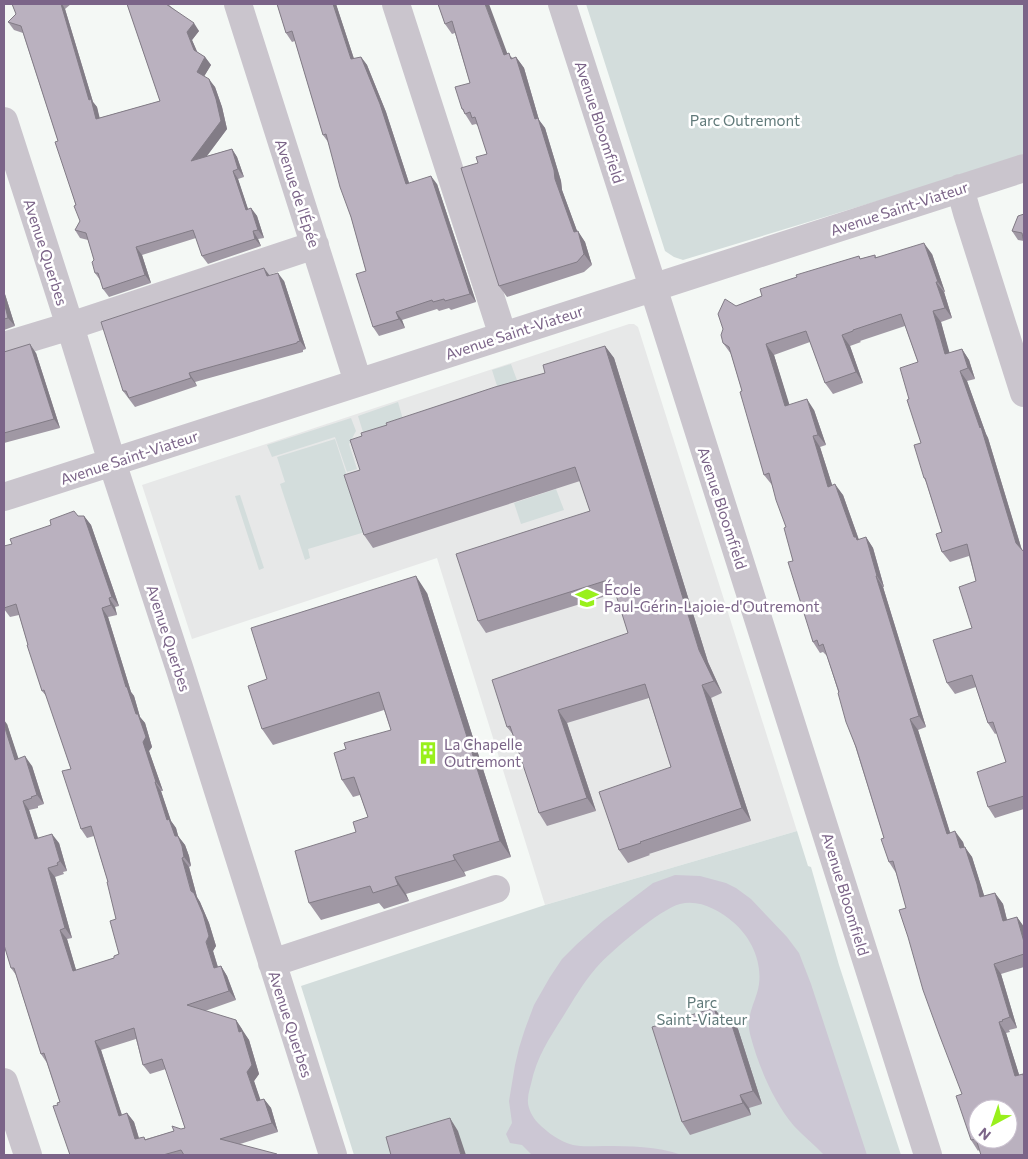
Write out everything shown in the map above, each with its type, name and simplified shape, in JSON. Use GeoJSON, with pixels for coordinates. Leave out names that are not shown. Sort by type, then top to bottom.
{"type":"FeatureCollection","features":[{"type":"Feature","properties":{"kind":"street","name":"Avenue de l'Épée"},"geometry":{"type":"LineString","coordinates":[[238,4],[358,382]]}},
{"type":"Feature","properties":{"kind":"street"},"geometry":{"type":"LineString","coordinates":[[396,4],[503,336]]}},
{"type":"Feature","properties":{"kind":"street","name":"Avenue Bloomfield"},"geometry":{"type":"LineString","coordinates":[[562,4],[654,287],[928,1155]]}},
{"type":"Feature","properties":{"kind":"street","name":"Avenue Querbes"},"geometry":{"type":"LineString","coordinates":[[4,121],[333,1155]]}},
{"type":"Feature","properties":{"kind":"street","name":"Avenue Saint-Viateur"},"geometry":{"type":"LineString","coordinates":[[4,497],[1024,168]]}},
{"type":"Feature","properties":{"kind":"street"},"geometry":{"type":"LineString","coordinates":[[960,188],[1024,393]]}},
{"type":"Feature","properties":{"kind":"street"},"geometry":{"type":"LineString","coordinates":[[4,346],[315,245]]}},
{"type":"Feature","properties":{"kind":"street"},"geometry":{"type":"LineString","coordinates":[[272,963],[496,889]]}},
{"type":"Feature","properties":{"kind":"street"},"geometry":{"type":"LineString","coordinates":[[4,1082],[28,1155]]}},
{"type":"Feature","properties":{"kind":"shaded area","name":"École Paul-Gérin-Lajoie-d'Outremont"},"geometry":{"type":"Polygon","coordinates":[[[629,324],[634,324],[638,327],[797,831],[545,905],[437,558],[192,639],[142,485],[629,324]]]}},
{"type":"Feature","properties":{"kind":"shaded area"},"geometry":{"type":"Polygon","coordinates":[[[675,875],[700,876],[726,883],[736,888],[751,899],[787,937],[799,953],[867,1155],[824,1155],[786,1116],[767,1082],[750,1034],[749,1018],[759,983],[758,964],[755,954],[746,937],[733,922],[715,910],[694,903],[680,904],[660,914],[623,942],[596,968],[579,991],[544,1048],[528,1097],[529,1109],[536,1121],[550,1133],[568,1144],[576,1146],[643,1147],[682,1155],[532,1155],[522,1145],[510,1143],[506,1134],[512,1123],[509,1101],[519,1048],[534,1005],[550,977],[562,959],[603,921],[653,883],[675,875]]]}},
{"type":"Feature","properties":{"kind":"green space","name":"Parc Outremont"},"geometry":{"type":"Polygon","coordinates":[[[586,4],[1024,4],[1024,154],[894,196],[683,260],[674,257],[665,251],[586,4]]]}},
{"type":"Feature","properties":{"kind":"green space"},"geometry":{"type":"Polygon","coordinates":[[[511,364],[518,383],[498,389],[492,370],[511,364]]]}},
{"type":"Feature","properties":{"kind":"green space"},"geometry":{"type":"Polygon","coordinates":[[[398,402],[406,430],[356,445],[363,432],[358,416],[398,402]]]}},
{"type":"Feature","properties":{"kind":"green space"},"geometry":{"type":"Polygon","coordinates":[[[351,418],[356,431],[349,444],[357,469],[347,472],[335,437],[272,457],[267,445],[351,418]]]}},
{"type":"Feature","properties":{"kind":"green space"},"geometry":{"type":"Polygon","coordinates":[[[335,439],[365,532],[308,549],[310,558],[305,560],[280,484],[285,482],[277,457],[335,439]]]}},
{"type":"Feature","properties":{"kind":"green space"},"geometry":{"type":"Polygon","coordinates":[[[556,489],[564,510],[521,524],[514,503],[556,489]]]}},
{"type":"Feature","properties":{"kind":"green space"},"geometry":{"type":"Polygon","coordinates":[[[240,495],[264,568],[259,570],[235,496],[240,495]]]}},
{"type":"Feature","properties":{"kind":"green space","name":"Parc Saint-Viateur"},"geometry":{"type":"Polygon","coordinates":[[[797,831],[808,866],[811,867],[839,965],[901,1155],[354,1155],[301,986],[545,905],[797,831]]]}},
{"type":"Feature","properties":{"kind":"building"},"geometry":{"type":"Polygon","coordinates":[[[12,4],[61,4],[96,119],[160,101],[127,4],[166,4],[194,23],[187,32],[194,50],[205,57],[197,72],[209,79],[221,121],[191,161],[232,149],[238,169],[233,171],[246,210],[251,208],[258,230],[253,231],[255,239],[202,256],[193,230],[136,247],[145,275],[103,289],[98,273],[95,273],[92,262],[94,260],[86,233],[75,230],[80,221],[74,206],[76,205],[55,142],[58,141],[21,26],[8,22],[16,14],[12,4]]]}},
{"type":"Feature","properties":{"kind":"building"},"geometry":{"type":"Polygon","coordinates":[[[277,4],[333,4],[351,59],[361,57],[380,104],[406,184],[431,176],[470,294],[445,301],[444,299],[433,302],[432,300],[396,312],[399,319],[373,327],[356,274],[366,271],[351,217],[340,187],[326,134],[323,135],[292,31],[286,33],[277,4]]]}},
{"type":"Feature","properties":{"kind":"building"},"geometry":{"type":"Polygon","coordinates":[[[438,4],[485,4],[504,55],[509,53],[511,59],[516,57],[535,119],[538,118],[555,179],[574,232],[578,231],[584,254],[577,262],[499,286],[461,168],[478,163],[476,157],[487,154],[475,117],[472,118],[470,112],[465,114],[462,109],[455,87],[470,83],[452,21],[445,24],[438,4]]]}},
{"type":"Feature","properties":{"kind":"building"},"geometry":{"type":"Polygon","coordinates":[[[1024,214],[1024,242],[1022,233],[1012,231],[1018,216],[1024,214]]]}},
{"type":"Feature","properties":{"kind":"building"},"geometry":{"type":"Polygon","coordinates":[[[924,243],[945,308],[933,311],[945,354],[962,349],[968,368],[960,371],[981,427],[1016,543],[1024,552],[1024,796],[988,807],[977,772],[1006,762],[993,722],[988,723],[972,675],[947,683],[933,640],[972,628],[959,587],[976,581],[967,544],[942,552],[936,534],[942,532],[914,445],[921,443],[907,400],[909,399],[900,368],[918,362],[901,314],[842,335],[856,372],[825,383],[806,331],[766,344],[785,406],[807,399],[818,435],[813,436],[828,487],[835,484],[854,537],[857,540],[866,537],[919,716],[910,719],[947,834],[955,831],[960,848],[965,847],[980,897],[995,893],[1003,921],[1017,917],[1024,942],[1024,954],[994,964],[1010,1017],[999,1022],[1015,1076],[1023,1074],[1024,1079],[1024,1155],[981,1155],[979,1149],[1018,1149],[1018,1099],[968,1099],[968,1131],[956,1096],[962,1094],[923,990],[899,910],[906,908],[893,861],[889,862],[881,839],[884,838],[823,644],[819,646],[817,640],[813,642],[788,562],[793,561],[784,528],[786,527],[769,473],[764,475],[729,347],[723,343],[721,335],[723,329],[718,314],[725,299],[736,306],[762,296],[760,289],[797,277],[796,275],[859,256],[860,259],[875,255],[875,258],[924,243]]]}},
{"type":"Feature","properties":{"kind":"building"},"geometry":{"type":"Polygon","coordinates":[[[264,268],[267,276],[278,273],[300,341],[189,373],[191,378],[129,398],[126,391],[123,391],[101,322],[264,268]]]}},
{"type":"Feature","properties":{"kind":"building"},"geometry":{"type":"Polygon","coordinates":[[[4,302],[8,318],[4,319],[4,302]]]}},
{"type":"Feature","properties":{"kind":"building"},"geometry":{"type":"Polygon","coordinates":[[[30,344],[54,419],[4,433],[4,352],[30,344]]]}},
{"type":"Feature","properties":{"kind":"building"},"geometry":{"type":"Polygon","coordinates":[[[605,346],[699,650],[714,681],[702,685],[742,808],[619,850],[599,792],[671,767],[645,684],[558,710],[587,798],[539,813],[510,726],[507,727],[492,680],[628,633],[611,579],[478,621],[456,554],[590,511],[575,467],[364,535],[344,475],[360,470],[350,440],[362,436],[361,433],[495,387],[545,373],[543,365],[605,346]]]}},
{"type":"Feature","properties":{"kind":"building"},"geometry":{"type":"Polygon","coordinates":[[[74,511],[78,516],[84,516],[112,597],[109,598],[111,605],[102,608],[126,687],[146,737],[143,742],[155,782],[167,820],[169,819],[175,836],[178,836],[182,846],[184,857],[182,858],[191,891],[194,893],[203,914],[209,936],[206,942],[214,968],[221,966],[229,991],[187,1005],[236,1020],[239,1032],[242,1031],[252,1065],[247,1072],[257,1101],[264,1099],[272,1123],[220,1139],[277,1155],[184,1155],[181,1150],[163,1155],[70,1155],[53,1106],[58,1105],[57,1103],[60,1102],[44,1053],[41,1054],[14,968],[11,968],[4,945],[4,725],[15,760],[25,756],[37,795],[23,801],[35,839],[52,834],[60,861],[57,863],[58,865],[48,868],[65,928],[60,930],[73,971],[114,958],[114,956],[119,954],[110,921],[116,919],[108,882],[91,826],[81,829],[62,771],[71,769],[44,690],[42,691],[16,604],[4,608],[4,546],[12,544],[10,539],[51,525],[50,520],[74,511]],[[134,1028],[95,1041],[119,1116],[127,1113],[135,1139],[144,1137],[145,1140],[174,1131],[172,1126],[181,1129],[185,1128],[162,1059],[143,1065],[134,1028]]]}},
{"type":"Feature","properties":{"kind":"building","name":"La Chapelle Outremont"},"geometry":{"type":"Polygon","coordinates":[[[416,576],[500,841],[453,855],[455,860],[395,877],[398,885],[373,893],[370,886],[309,903],[295,851],[356,832],[353,822],[368,817],[354,777],[342,780],[334,753],[346,749],[344,743],[391,730],[379,692],[262,729],[248,686],[267,679],[251,628],[416,576]]]}},
{"type":"Feature","properties":{"kind":"building"},"geometry":{"type":"Polygon","coordinates":[[[714,1008],[718,1020],[729,1016],[753,1091],[740,1095],[743,1103],[682,1122],[652,1027],[714,1008]]]}},
{"type":"Feature","properties":{"kind":"building"},"geometry":{"type":"Polygon","coordinates":[[[450,1118],[461,1155],[391,1155],[386,1137],[450,1118]]]}},
{"type":"Feature","properties":{"kind":"place","name":"École Paul-Gérin-Lajoie-d'Outremont"},"geometry":{"type":"Point","coordinates":[587,598]}},
{"type":"Feature","properties":{"kind":"place","name":"La Chapelle Outremont"},"geometry":{"type":"Point","coordinates":[428,753]}}]}
